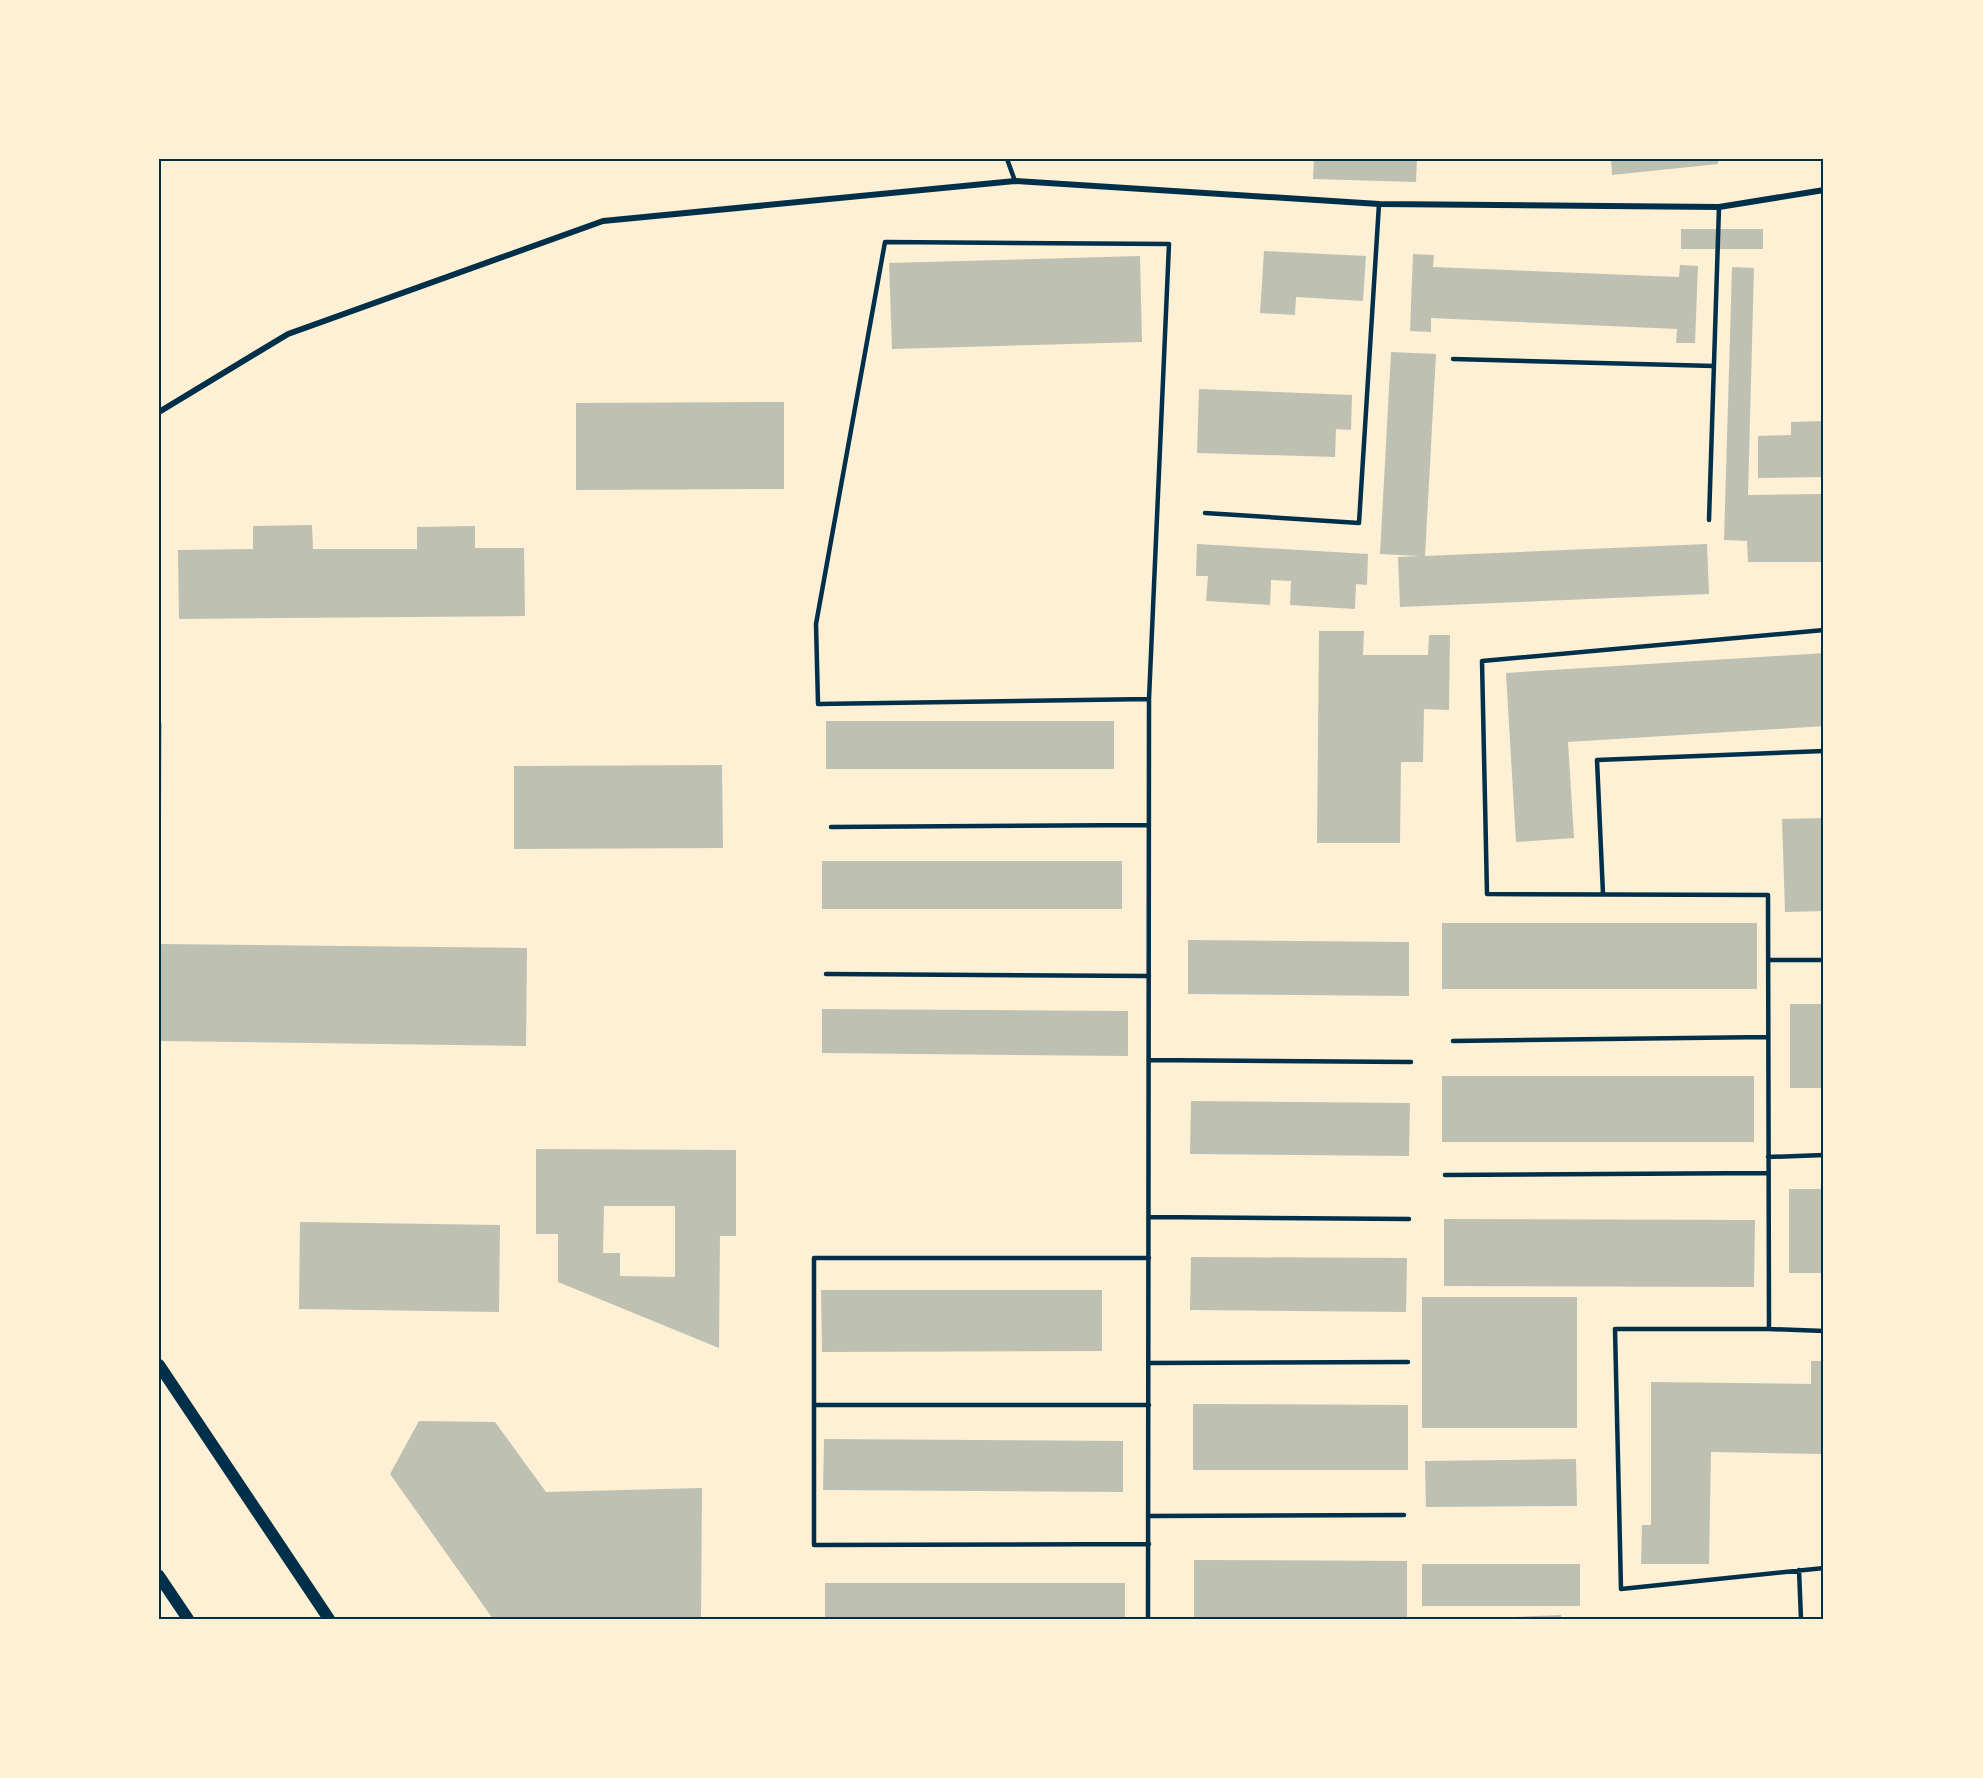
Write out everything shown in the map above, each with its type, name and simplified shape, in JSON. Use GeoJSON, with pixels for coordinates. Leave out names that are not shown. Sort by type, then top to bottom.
{"type":"FeatureCollection","features":[{"type":"Feature","properties":{"kind":"main road"},"geometry":{"type":"LineString","coordinates":[[159,1365],[329,1619]]}},
{"type":"Feature","properties":{"kind":"main road"},"geometry":{"type":"LineString","coordinates":[[159,1576],[188,1619]]}},
{"type":"Feature","properties":{"kind":"street"},"geometry":{"type":"LineString","coordinates":[[159,412],[288,334],[603,221],[1015,181],[1379,204],[1719,207],[1824,190]]}},
{"type":"Feature","properties":{"kind":"lane"},"geometry":{"type":"LineString","coordinates":[[1007,159],[1015,181]]}},
{"type":"Feature","properties":{"kind":"lane"},"geometry":{"type":"LineString","coordinates":[[1205,513],[1359,523],[1379,204]]}},
{"type":"Feature","properties":{"kind":"lane"},"geometry":{"type":"LineString","coordinates":[[1709,520],[1719,207]]}},
{"type":"Feature","properties":{"kind":"lane"},"geometry":{"type":"LineString","coordinates":[[1148,1619],[1149,699],[1169,244],[885,242],[816,624],[818,704],[1149,699]]}},
{"type":"Feature","properties":{"kind":"lane"},"geometry":{"type":"LineString","coordinates":[[1453,359],[1714,366]]}},
{"type":"Feature","properties":{"kind":"lane"},"geometry":{"type":"LineString","coordinates":[[1769,1329],[1768,895],[1487,894],[1482,661],[1824,630]]}},
{"type":"Feature","properties":{"kind":"lane"},"geometry":{"type":"LineString","coordinates":[[1603,894],[1597,760],[1824,751]]}},
{"type":"Feature","properties":{"kind":"lane"},"geometry":{"type":"LineString","coordinates":[[831,827],[1149,825]]}},
{"type":"Feature","properties":{"kind":"lane"},"geometry":{"type":"LineString","coordinates":[[1768,960],[1824,960]]}},
{"type":"Feature","properties":{"kind":"lane"},"geometry":{"type":"LineString","coordinates":[[826,974],[1149,976]]}},
{"type":"Feature","properties":{"kind":"lane"},"geometry":{"type":"LineString","coordinates":[[1453,1041],[1768,1037]]}},
{"type":"Feature","properties":{"kind":"lane"},"geometry":{"type":"LineString","coordinates":[[1149,1060],[1411,1062]]}},
{"type":"Feature","properties":{"kind":"lane"},"geometry":{"type":"LineString","coordinates":[[1768,1156],[1824,1155]]}},
{"type":"Feature","properties":{"kind":"lane"},"geometry":{"type":"LineString","coordinates":[[1445,1175],[1768,1173]]}},
{"type":"Feature","properties":{"kind":"lane"},"geometry":{"type":"LineString","coordinates":[[1149,1217],[1409,1219]]}},
{"type":"Feature","properties":{"kind":"lane"},"geometry":{"type":"LineString","coordinates":[[1149,1258],[814,1258],[814,1545],[1149,1544]]}},
{"type":"Feature","properties":{"kind":"lane"},"geometry":{"type":"LineString","coordinates":[[1824,1331],[1615,1329],[1622,1589],[1824,1568]]}},
{"type":"Feature","properties":{"kind":"lane"},"geometry":{"type":"LineString","coordinates":[[1149,1363],[1408,1362]]}},
{"type":"Feature","properties":{"kind":"lane"},"geometry":{"type":"LineString","coordinates":[[814,1405],[1149,1405]]}},
{"type":"Feature","properties":{"kind":"lane"},"geometry":{"type":"LineString","coordinates":[[1149,1516],[1404,1515]]}},
{"type":"Feature","properties":{"kind":"lane"},"geometry":{"type":"LineString","coordinates":[[1799,1570],[1801,1619]]}},
{"type":"Feature","properties":{"kind":"building"},"geometry":{"type":"Polygon","coordinates":[[[1314,159],[1417,159],[1416,182],[1313,179],[1314,159]]]}},
{"type":"Feature","properties":{"kind":"building"},"geometry":{"type":"Polygon","coordinates":[[[1611,159],[1718,159],[1718,164],[1612,175],[1611,159]]]}},
{"type":"Feature","properties":{"kind":"building"},"geometry":{"type":"Polygon","coordinates":[[[1681,229],[1763,229],[1763,249],[1681,249],[1681,229]]]}},
{"type":"Feature","properties":{"kind":"building"},"geometry":{"type":"Polygon","coordinates":[[[1264,251],[1366,256],[1363,301],[1296,297],[1295,315],[1260,313],[1264,251]]]}},
{"type":"Feature","properties":{"kind":"building"},"geometry":{"type":"Polygon","coordinates":[[[1413,254],[1434,255],[1433,267],[1679,277],[1680,265],[1698,266],[1695,343],[1676,343],[1677,329],[1431,318],[1431,332],[1410,331],[1413,254]]]}},
{"type":"Feature","properties":{"kind":"building"},"geometry":{"type":"Polygon","coordinates":[[[1140,256],[1142,342],[892,349],[889,263],[1140,256]]]}},
{"type":"Feature","properties":{"kind":"building"},"geometry":{"type":"Polygon","coordinates":[[[1732,267],[1754,268],[1748,495],[1824,494],[1824,562],[1748,562],[1747,541],[1724,540],[1732,267]]]}},
{"type":"Feature","properties":{"kind":"building"},"geometry":{"type":"Polygon","coordinates":[[[1391,352],[1436,354],[1425,556],[1707,544],[1709,594],[1400,607],[1398,557],[1420,556],[1380,554],[1391,352]]]}},
{"type":"Feature","properties":{"kind":"building"},"geometry":{"type":"Polygon","coordinates":[[[1199,389],[1352,395],[1351,430],[1336,429],[1335,457],[1197,453],[1199,389]]]}},
{"type":"Feature","properties":{"kind":"building"},"geometry":{"type":"Polygon","coordinates":[[[784,402],[784,489],[576,490],[576,403],[784,402]]]}},
{"type":"Feature","properties":{"kind":"building"},"geometry":{"type":"Polygon","coordinates":[[[1824,421],[1824,477],[1758,478],[1758,436],[1791,435],[1791,422],[1824,421]]]}},
{"type":"Feature","properties":{"kind":"building"},"geometry":{"type":"Polygon","coordinates":[[[312,525],[313,549],[417,549],[417,527],[475,526],[475,548],[524,548],[525,616],[179,619],[178,550],[253,549],[253,526],[312,525]]]}},
{"type":"Feature","properties":{"kind":"building"},"geometry":{"type":"Polygon","coordinates":[[[1197,544],[1368,554],[1367,585],[1356,584],[1355,609],[1290,605],[1291,581],[1271,580],[1270,605],[1206,601],[1208,576],[1196,576],[1197,544]]]}},
{"type":"Feature","properties":{"kind":"building"},"geometry":{"type":"Polygon","coordinates":[[[1319,631],[1364,631],[1363,655],[1428,655],[1429,635],[1450,635],[1449,710],[1424,709],[1423,762],[1401,762],[1400,843],[1317,843],[1319,631]]]}},
{"type":"Feature","properties":{"kind":"building"},"geometry":{"type":"Polygon","coordinates":[[[1824,653],[1824,726],[1568,742],[1574,838],[1516,842],[1506,673],[1824,653]]]}},
{"type":"Feature","properties":{"kind":"building"},"geometry":{"type":"Polygon","coordinates":[[[826,721],[1114,721],[1114,769],[826,769],[826,721]]]}},
{"type":"Feature","properties":{"kind":"building"},"geometry":{"type":"Polygon","coordinates":[[[159,723],[162,723],[161,816],[159,816],[159,723]]]}},
{"type":"Feature","properties":{"kind":"building"},"geometry":{"type":"Polygon","coordinates":[[[722,765],[723,848],[514,849],[514,766],[722,765]]]}},
{"type":"Feature","properties":{"kind":"building"},"geometry":{"type":"Polygon","coordinates":[[[1824,818],[1824,911],[1785,912],[1782,819],[1824,818]]]}},
{"type":"Feature","properties":{"kind":"building"},"geometry":{"type":"Polygon","coordinates":[[[822,861],[1122,861],[1122,909],[822,909],[822,861]]]}},
{"type":"Feature","properties":{"kind":"building"},"geometry":{"type":"Polygon","coordinates":[[[1442,923],[1757,923],[1757,989],[1442,989],[1442,923]]]}},
{"type":"Feature","properties":{"kind":"building"},"geometry":{"type":"Polygon","coordinates":[[[1188,940],[1409,942],[1409,996],[1188,994],[1188,940]]]}},
{"type":"Feature","properties":{"kind":"building"},"geometry":{"type":"Polygon","coordinates":[[[159,944],[527,948],[526,1046],[159,1041],[159,944]]]}},
{"type":"Feature","properties":{"kind":"building"},"geometry":{"type":"Polygon","coordinates":[[[1790,1004],[1824,1004],[1824,1088],[1790,1088],[1790,1004]]]}},
{"type":"Feature","properties":{"kind":"building"},"geometry":{"type":"Polygon","coordinates":[[[822,1009],[1128,1011],[1128,1056],[822,1053],[822,1009]]]}},
{"type":"Feature","properties":{"kind":"building"},"geometry":{"type":"Polygon","coordinates":[[[1442,1076],[1754,1076],[1754,1142],[1442,1142],[1442,1076]]]}},
{"type":"Feature","properties":{"kind":"building"},"geometry":{"type":"Polygon","coordinates":[[[1191,1101],[1410,1103],[1409,1156],[1190,1154],[1191,1101]]]}},
{"type":"Feature","properties":{"kind":"building"},"geometry":{"type":"Polygon","coordinates":[[[536,1149],[736,1150],[736,1236],[720,1236],[719,1348],[558,1282],[558,1234],[536,1234],[536,1149]],[[604,1206],[603,1253],[620,1253],[620,1276],[675,1277],[675,1206],[604,1206]]]}},
{"type":"Feature","properties":{"kind":"building"},"geometry":{"type":"Polygon","coordinates":[[[1789,1189],[1824,1189],[1824,1273],[1789,1273],[1789,1189]]]}},
{"type":"Feature","properties":{"kind":"building"},"geometry":{"type":"Polygon","coordinates":[[[1444,1219],[1755,1220],[1754,1287],[1444,1286],[1444,1219]]]}},
{"type":"Feature","properties":{"kind":"building"},"geometry":{"type":"Polygon","coordinates":[[[300,1222],[500,1225],[499,1312],[299,1309],[300,1222]]]}},
{"type":"Feature","properties":{"kind":"building"},"geometry":{"type":"Polygon","coordinates":[[[1191,1257],[1407,1258],[1406,1312],[1190,1310],[1191,1257]]]}},
{"type":"Feature","properties":{"kind":"building"},"geometry":{"type":"Polygon","coordinates":[[[821,1290],[1102,1290],[1102,1351],[822,1352],[821,1290]]]}},
{"type":"Feature","properties":{"kind":"building"},"geometry":{"type":"Polygon","coordinates":[[[1422,1297],[1577,1297],[1577,1428],[1422,1428],[1422,1297]]]}},
{"type":"Feature","properties":{"kind":"building"},"geometry":{"type":"Polygon","coordinates":[[[1811,1361],[1824,1361],[1824,1454],[1711,1452],[1709,1564],[1641,1564],[1642,1525],[1651,1525],[1651,1382],[1811,1384],[1811,1361]]]}},
{"type":"Feature","properties":{"kind":"building"},"geometry":{"type":"Polygon","coordinates":[[[1193,1404],[1408,1405],[1408,1470],[1193,1470],[1193,1404]]]}},
{"type":"Feature","properties":{"kind":"building"},"geometry":{"type":"Polygon","coordinates":[[[419,1421],[495,1422],[546,1492],[702,1488],[701,1619],[493,1619],[390,1474],[419,1421]]]}},
{"type":"Feature","properties":{"kind":"building"},"geometry":{"type":"Polygon","coordinates":[[[824,1439],[1123,1441],[1123,1492],[823,1490],[824,1439]]]}},
{"type":"Feature","properties":{"kind":"building"},"geometry":{"type":"Polygon","coordinates":[[[1576,1459],[1577,1506],[1426,1507],[1425,1461],[1576,1459]]]}},
{"type":"Feature","properties":{"kind":"building"},"geometry":{"type":"Polygon","coordinates":[[[1194,1560],[1407,1561],[1407,1619],[1194,1619],[1194,1560]]]}},
{"type":"Feature","properties":{"kind":"building"},"geometry":{"type":"Polygon","coordinates":[[[1422,1564],[1580,1564],[1580,1606],[1422,1606],[1422,1564]]]}},
{"type":"Feature","properties":{"kind":"building"},"geometry":{"type":"Polygon","coordinates":[[[825,1583],[1125,1583],[1125,1619],[825,1619],[825,1583]]]}},
{"type":"Feature","properties":{"kind":"building"},"geometry":{"type":"Polygon","coordinates":[[[1561,1615],[1561,1619],[1514,1619],[1514,1617],[1561,1615]]]}}]}
